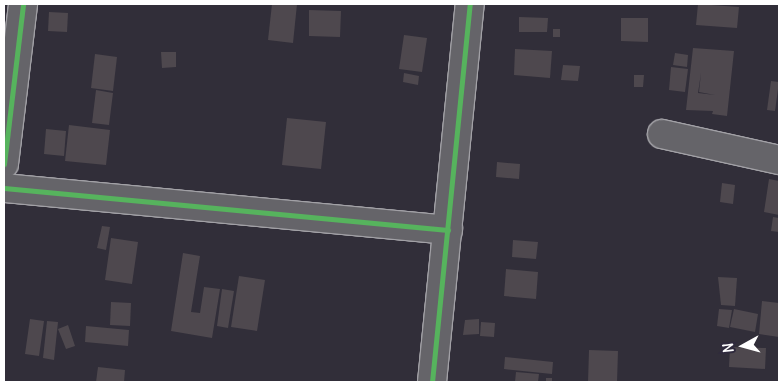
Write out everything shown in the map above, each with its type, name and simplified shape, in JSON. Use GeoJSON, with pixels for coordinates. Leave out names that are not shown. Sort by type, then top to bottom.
{"type":"FeatureCollection","features":[{"type":"Feature","properties":{"kind":"street"},"geometry":{"type":"LineString","coordinates":[[4,164],[23,4]]}},
{"type":"Feature","properties":{"kind":"street"},"geometry":{"type":"LineString","coordinates":[[432,382],[470,4]]}},
{"type":"Feature","properties":{"kind":"street"},"geometry":{"type":"LineString","coordinates":[[662,134],[779,160]]}},
{"type":"Feature","properties":{"kind":"street"},"geometry":{"type":"LineString","coordinates":[[4,188],[448,230]]}},
{"type":"Feature","properties":{"kind":"building"},"geometry":{"type":"Polygon","coordinates":[[[272,4],[297,4],[293,43],[268,40],[272,4]]]}},
{"type":"Feature","properties":{"kind":"building"},"geometry":{"type":"Polygon","coordinates":[[[698,4],[739,7],[737,28],[696,25],[698,4]]]}},
{"type":"Feature","properties":{"kind":"building"},"geometry":{"type":"Polygon","coordinates":[[[309,10],[341,11],[340,37],[309,36],[309,10]]]}},
{"type":"Feature","properties":{"kind":"building"},"geometry":{"type":"Polygon","coordinates":[[[49,12],[68,13],[67,32],[48,31],[49,12]]]}},
{"type":"Feature","properties":{"kind":"building"},"geometry":{"type":"Polygon","coordinates":[[[519,17],[548,18],[547,32],[519,32],[519,17]]]}},
{"type":"Feature","properties":{"kind":"building"},"geometry":{"type":"Polygon","coordinates":[[[621,18],[648,18],[648,42],[621,41],[621,18]]]}},
{"type":"Feature","properties":{"kind":"building"},"geometry":{"type":"Polygon","coordinates":[[[553,29],[560,29],[560,37],[553,37],[553,29]]]}},
{"type":"Feature","properties":{"kind":"building"},"geometry":{"type":"Polygon","coordinates":[[[404,35],[427,38],[422,72],[399,69],[404,35]]]}},
{"type":"Feature","properties":{"kind":"building"},"geometry":{"type":"Polygon","coordinates":[[[693,48],[734,51],[727,116],[712,114],[713,111],[686,110],[693,48]],[[701,73],[698,93],[715,95],[699,92],[701,73]]]}},
{"type":"Feature","properties":{"kind":"building"},"geometry":{"type":"Polygon","coordinates":[[[515,49],[552,51],[550,78],[514,75],[515,49]]]}},
{"type":"Feature","properties":{"kind":"building"},"geometry":{"type":"Polygon","coordinates":[[[161,52],[176,52],[176,67],[162,68],[161,52]]]}},
{"type":"Feature","properties":{"kind":"building"},"geometry":{"type":"Polygon","coordinates":[[[675,53],[688,55],[687,67],[673,65],[675,53]]]}},
{"type":"Feature","properties":{"kind":"building"},"geometry":{"type":"Polygon","coordinates":[[[95,54],[117,57],[113,91],[91,88],[95,54]]]}},
{"type":"Feature","properties":{"kind":"building"},"geometry":{"type":"Polygon","coordinates":[[[563,65],[580,66],[578,81],[561,80],[563,65]]]}},
{"type":"Feature","properties":{"kind":"building"},"geometry":{"type":"Polygon","coordinates":[[[671,67],[688,69],[685,92],[669,90],[671,67]]]}},
{"type":"Feature","properties":{"kind":"building"},"geometry":{"type":"Polygon","coordinates":[[[404,73],[419,76],[418,85],[403,82],[404,73]]]}},
{"type":"Feature","properties":{"kind":"building"},"geometry":{"type":"Polygon","coordinates":[[[634,75],[644,75],[643,87],[634,87],[634,75]]]}},
{"type":"Feature","properties":{"kind":"building"},"geometry":{"type":"Polygon","coordinates":[[[771,81],[779,82],[775,111],[767,110],[771,81]]]}},
{"type":"Feature","properties":{"kind":"building"},"geometry":{"type":"Polygon","coordinates":[[[96,90],[113,93],[109,125],[92,123],[96,90]]]}},
{"type":"Feature","properties":{"kind":"building"},"geometry":{"type":"Polygon","coordinates":[[[287,118],[326,122],[321,169],[282,165],[287,118]]]}},
{"type":"Feature","properties":{"kind":"building"},"geometry":{"type":"Polygon","coordinates":[[[69,125],[110,130],[106,165],[65,161],[69,125]]]}},
{"type":"Feature","properties":{"kind":"building"},"geometry":{"type":"Polygon","coordinates":[[[46,129],[66,131],[64,156],[44,154],[46,129]]]}},
{"type":"Feature","properties":{"kind":"building"},"geometry":{"type":"Polygon","coordinates":[[[497,162],[520,164],[519,179],[496,177],[497,162]]]}},
{"type":"Feature","properties":{"kind":"building"},"geometry":{"type":"Polygon","coordinates":[[[769,179],[779,181],[779,215],[764,212],[769,179]]]}},
{"type":"Feature","properties":{"kind":"building"},"geometry":{"type":"Polygon","coordinates":[[[722,183],[735,185],[733,204],[720,202],[722,183]]]}},
{"type":"Feature","properties":{"kind":"building"},"geometry":{"type":"Polygon","coordinates":[[[773,217],[779,218],[779,232],[771,231],[773,217]]]}},
{"type":"Feature","properties":{"kind":"building"},"geometry":{"type":"Polygon","coordinates":[[[102,226],[110,227],[106,250],[97,248],[102,226]]]}},
{"type":"Feature","properties":{"kind":"building"},"geometry":{"type":"Polygon","coordinates":[[[111,238],[138,242],[132,284],[105,280],[111,238]]]}},
{"type":"Feature","properties":{"kind":"building"},"geometry":{"type":"Polygon","coordinates":[[[513,240],[538,242],[536,259],[512,257],[513,240]]]}},
{"type":"Feature","properties":{"kind":"building"},"geometry":{"type":"Polygon","coordinates":[[[183,253],[200,256],[191,312],[200,313],[204,287],[220,289],[212,338],[171,331],[183,253]]]}},
{"type":"Feature","properties":{"kind":"building"},"geometry":{"type":"Polygon","coordinates":[[[506,269],[538,272],[536,299],[504,296],[506,269]]]}},
{"type":"Feature","properties":{"kind":"building"},"geometry":{"type":"Polygon","coordinates":[[[239,276],[265,280],[257,331],[231,327],[239,276]]]}},
{"type":"Feature","properties":{"kind":"building"},"geometry":{"type":"Polygon","coordinates":[[[718,277],[737,278],[735,306],[721,305],[718,277]]]}},
{"type":"Feature","properties":{"kind":"building"},"geometry":{"type":"Polygon","coordinates":[[[222,289],[234,291],[228,328],[217,326],[222,289]]]}},
{"type":"Feature","properties":{"kind":"building"},"geometry":{"type":"Polygon","coordinates":[[[762,301],[779,303],[779,337],[759,334],[762,301]]]}},
{"type":"Feature","properties":{"kind":"building"},"geometry":{"type":"Polygon","coordinates":[[[111,302],[131,303],[130,326],[110,325],[111,302]]]}},
{"type":"Feature","properties":{"kind":"building"},"geometry":{"type":"Polygon","coordinates":[[[719,309],[732,310],[729,328],[717,326],[719,309]]]}},
{"type":"Feature","properties":{"kind":"building"},"geometry":{"type":"Polygon","coordinates":[[[734,309],[758,314],[755,332],[730,327],[734,309]]]}},
{"type":"Feature","properties":{"kind":"building"},"geometry":{"type":"Polygon","coordinates":[[[30,319],[44,321],[39,356],[25,354],[30,319]]]}},
{"type":"Feature","properties":{"kind":"building"},"geometry":{"type":"Polygon","coordinates":[[[479,319],[479,334],[463,335],[465,320],[479,319]]]}},
{"type":"Feature","properties":{"kind":"building"},"geometry":{"type":"Polygon","coordinates":[[[47,321],[58,322],[54,360],[43,358],[47,321]]]}},
{"type":"Feature","properties":{"kind":"building"},"geometry":{"type":"Polygon","coordinates":[[[481,322],[495,323],[494,337],[480,336],[481,322]]]}},
{"type":"Feature","properties":{"kind":"building"},"geometry":{"type":"Polygon","coordinates":[[[68,325],[75,346],[66,349],[58,329],[68,325]]]}},
{"type":"Feature","properties":{"kind":"building"},"geometry":{"type":"Polygon","coordinates":[[[86,326],[129,330],[128,346],[85,342],[86,326]]]}},
{"type":"Feature","properties":{"kind":"building"},"geometry":{"type":"Polygon","coordinates":[[[730,347],[766,348],[765,369],[729,367],[730,347]]]}},
{"type":"Feature","properties":{"kind":"building"},"geometry":{"type":"Polygon","coordinates":[[[589,350],[618,351],[617,382],[588,382],[589,350]]]}},
{"type":"Feature","properties":{"kind":"building"},"geometry":{"type":"Polygon","coordinates":[[[505,357],[553,362],[552,374],[504,369],[505,357]]]}},
{"type":"Feature","properties":{"kind":"building"},"geometry":{"type":"Polygon","coordinates":[[[98,367],[125,370],[124,382],[96,382],[98,367]]]}},
{"type":"Feature","properties":{"kind":"building"},"geometry":{"type":"Polygon","coordinates":[[[516,372],[539,374],[538,382],[515,382],[516,372]]]}},
{"type":"Feature","properties":{"kind":"building"},"geometry":{"type":"Polygon","coordinates":[[[546,378],[552,378],[552,382],[546,382],[546,378]]]}},
{"type":"Feature","properties":{"kind":"cycle path"},"geometry":{"type":"LineString","coordinates":[[4,164],[23,4]]}},
{"type":"Feature","properties":{"kind":"cycle path"},"geometry":{"type":"LineString","coordinates":[[432,382],[470,4]]}},
{"type":"Feature","properties":{"kind":"cycle path"},"geometry":{"type":"LineString","coordinates":[[4,188],[448,230]]}}]}
